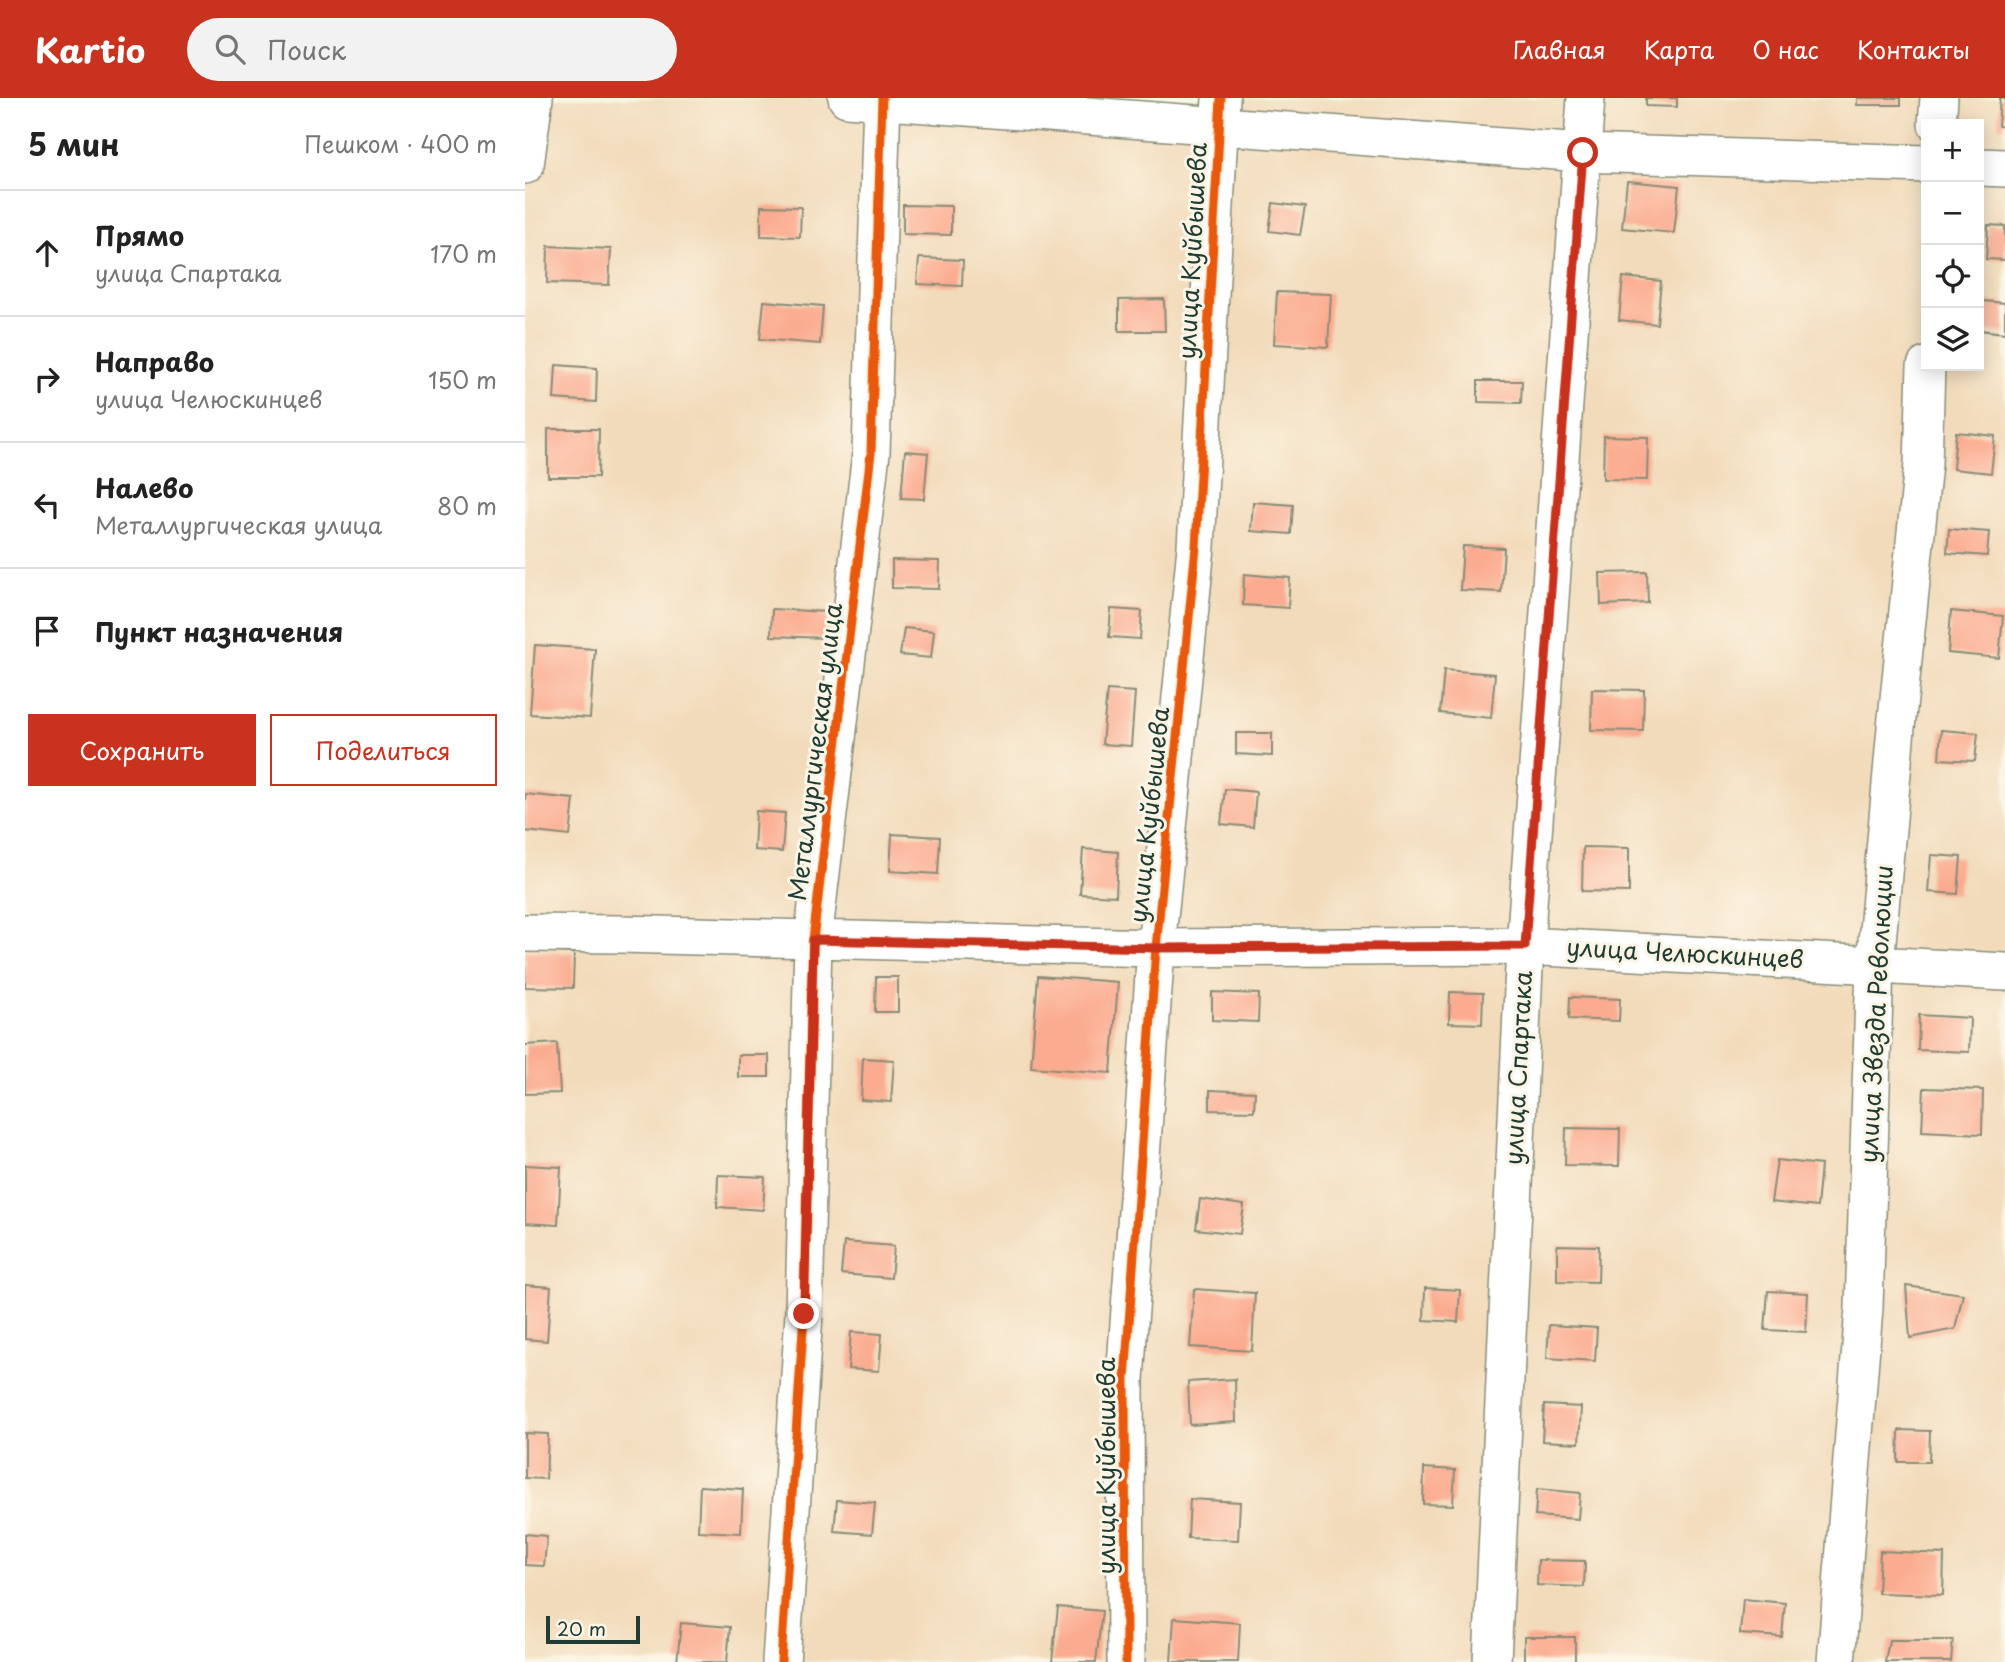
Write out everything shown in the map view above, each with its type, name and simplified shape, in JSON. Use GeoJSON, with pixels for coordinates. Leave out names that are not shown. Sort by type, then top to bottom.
{"type":"FeatureCollection","features":[{"type":"Feature","properties":{"kind":"street"},"geometry":{"type":"LineString","coordinates":[[525,164],[534,98]]}},
{"type":"Feature","properties":{"kind":"street"},"geometry":{"type":"LineString","coordinates":[[847,98],[1220,112],[1583,153],[1921,164]]}},
{"type":"Feature","properties":{"kind":"street","name":"улица Спартака"},"geometry":{"type":"LineString","coordinates":[[1492,1662],[1525,946],[1586,98]]}},
{"type":"Feature","properties":{"kind":"street"},"geometry":{"type":"LineString","coordinates":[[1937,119],[1939,98]]}},
{"type":"Feature","properties":{"kind":"street","name":"Металлургическая улица"},"geometry":{"type":"LineString","coordinates":[[781,1662],[804,1314],[813,940],[871,453],[882,99]]}},
{"type":"Feature","properties":{"kind":"street","name":"улица Куйбышева"},"geometry":{"type":"LineString","coordinates":[[1126,1662],[1125,1378],[1156,948],[1196,547],[1220,112]]}},
{"type":"Feature","properties":{"kind":"street"},"geometry":{"type":"LineString","coordinates":[[1984,167],[2005,169]]}},
{"type":"Feature","properties":{"kind":"street","name":"улица Звезда Революции"},"geometry":{"type":"LineString","coordinates":[[1836,1662],[1864,1308],[1875,964],[1923,464],[1926,371]]}},
{"type":"Feature","properties":{"kind":"street","name":"улица Челюскинцев"},"geometry":{"type":"LineString","coordinates":[[525,933],[1156,948],[1525,946],[2005,972]]}},
{"type":"Feature","properties":{"kind":"building"},"geometry":{"type":"Polygon","coordinates":[[[1646,98],[1677,98],[1677,107],[1646,106],[1646,98]]]}},
{"type":"Feature","properties":{"kind":"building"},"geometry":{"type":"Polygon","coordinates":[[[1857,98],[1901,98],[1901,105],[1857,105],[1857,98]]]}},
{"type":"Feature","properties":{"kind":"building"},"geometry":{"type":"Polygon","coordinates":[[[2000,98],[2005,98],[2005,127],[1998,126],[2000,98]]]}},
{"type":"Feature","properties":{"kind":"building"},"geometry":{"type":"Polygon","coordinates":[[[1627,181],[1679,186],[1674,233],[1622,228],[1627,181]]]}},
{"type":"Feature","properties":{"kind":"building"},"geometry":{"type":"Polygon","coordinates":[[[1273,203],[1305,207],[1300,235],[1269,231],[1273,203]]]}},
{"type":"Feature","properties":{"kind":"building"},"geometry":{"type":"Polygon","coordinates":[[[903,205],[951,206],[951,235],[903,234],[903,205]]]}},
{"type":"Feature","properties":{"kind":"building"},"geometry":{"type":"Polygon","coordinates":[[[761,206],[801,207],[800,237],[761,236],[761,206]]]}},
{"type":"Feature","properties":{"kind":"building"},"geometry":{"type":"Polygon","coordinates":[[[1988,225],[2005,226],[2005,260],[1986,259],[1988,225]]]}},
{"type":"Feature","properties":{"kind":"building"},"geometry":{"type":"Polygon","coordinates":[[[548,246],[611,249],[609,285],[547,283],[548,246]]]}},
{"type":"Feature","properties":{"kind":"building"},"geometry":{"type":"Polygon","coordinates":[[[919,258],[963,260],[962,286],[917,284],[919,258]]]}},
{"type":"Feature","properties":{"kind":"building"},"geometry":{"type":"Polygon","coordinates":[[[1623,277],[1661,281],[1657,324],[1619,320],[1623,277]]]}},
{"type":"Feature","properties":{"kind":"building"},"geometry":{"type":"Polygon","coordinates":[[[1277,292],[1331,294],[1328,347],[1274,344],[1277,292]]]}},
{"type":"Feature","properties":{"kind":"building"},"geometry":{"type":"Polygon","coordinates":[[[1164,299],[1165,331],[1119,331],[1119,300],[1164,299]]]}},
{"type":"Feature","properties":{"kind":"building"},"geometry":{"type":"Polygon","coordinates":[[[764,301],[823,306],[820,344],[760,339],[764,301]]]}},
{"type":"Feature","properties":{"kind":"building"},"geometry":{"type":"Polygon","coordinates":[[[1984,301],[2005,303],[2005,333],[1984,330],[1984,301]]]}},
{"type":"Feature","properties":{"kind":"building"},"geometry":{"type":"Polygon","coordinates":[[[556,365],[597,368],[596,402],[554,399],[556,365]]]}},
{"type":"Feature","properties":{"kind":"building"},"geometry":{"type":"Polygon","coordinates":[[[1478,381],[1522,381],[1521,403],[1478,402],[1478,381]]]}},
{"type":"Feature","properties":{"kind":"building"},"geometry":{"type":"Polygon","coordinates":[[[548,429],[599,429],[598,477],[548,477],[548,429]]]}},
{"type":"Feature","properties":{"kind":"building"},"geometry":{"type":"Polygon","coordinates":[[[1956,432],[1995,436],[1991,473],[1953,469],[1956,432]]]}},
{"type":"Feature","properties":{"kind":"building"},"geometry":{"type":"Polygon","coordinates":[[[1604,436],[1648,437],[1647,480],[1603,479],[1604,436]]]}},
{"type":"Feature","properties":{"kind":"building"},"geometry":{"type":"Polygon","coordinates":[[[905,451],[928,453],[924,499],[901,498],[905,451]]]}},
{"type":"Feature","properties":{"kind":"building"},"geometry":{"type":"Polygon","coordinates":[[[1253,502],[1293,505],[1291,534],[1251,531],[1253,502]]]}},
{"type":"Feature","properties":{"kind":"building"},"geometry":{"type":"Polygon","coordinates":[[[1949,529],[1989,532],[1987,556],[1947,553],[1949,529]]]}},
{"type":"Feature","properties":{"kind":"building"},"geometry":{"type":"Polygon","coordinates":[[[1463,546],[1504,548],[1501,592],[1460,590],[1463,546]]]}},
{"type":"Feature","properties":{"kind":"building"},"geometry":{"type":"Polygon","coordinates":[[[892,560],[940,561],[939,589],[892,588],[892,560]]]}},
{"type":"Feature","properties":{"kind":"building"},"geometry":{"type":"Polygon","coordinates":[[[1647,572],[1648,603],[1601,605],[1600,573],[1647,572]]]}},
{"type":"Feature","properties":{"kind":"building"},"geometry":{"type":"Polygon","coordinates":[[[1244,574],[1290,578],[1288,608],[1243,605],[1244,574]]]}},
{"type":"Feature","properties":{"kind":"building"},"geometry":{"type":"Polygon","coordinates":[[[772,609],[827,612],[826,638],[771,636],[772,609]]]}},
{"type":"Feature","properties":{"kind":"building"},"geometry":{"type":"Polygon","coordinates":[[[1111,609],[1142,611],[1140,639],[1109,637],[1111,609]]]}},
{"type":"Feature","properties":{"kind":"building"},"geometry":{"type":"Polygon","coordinates":[[[1951,611],[2003,616],[1999,658],[1948,653],[1951,611]]]}},
{"type":"Feature","properties":{"kind":"building"},"geometry":{"type":"Polygon","coordinates":[[[904,628],[934,631],[931,658],[900,655],[904,628]]]}},
{"type":"Feature","properties":{"kind":"building"},"geometry":{"type":"Polygon","coordinates":[[[535,645],[595,649],[590,718],[530,714],[535,645]]]}},
{"type":"Feature","properties":{"kind":"building"},"geometry":{"type":"Polygon","coordinates":[[[1444,670],[1495,674],[1491,718],[1440,713],[1444,670]]]}},
{"type":"Feature","properties":{"kind":"building"},"geometry":{"type":"Polygon","coordinates":[[[1592,689],[1644,690],[1643,731],[1591,730],[1592,689]]]}},
{"type":"Feature","properties":{"kind":"building"},"geometry":{"type":"Polygon","coordinates":[[[1107,690],[1135,692],[1131,746],[1102,744],[1107,690]]]}},
{"type":"Feature","properties":{"kind":"building"},"geometry":{"type":"Polygon","coordinates":[[[1941,730],[1978,733],[1975,761],[1939,759],[1941,730]]]}},
{"type":"Feature","properties":{"kind":"building"},"geometry":{"type":"Polygon","coordinates":[[[1236,733],[1272,733],[1272,756],[1236,754],[1236,733]]]}},
{"type":"Feature","properties":{"kind":"building"},"geometry":{"type":"Polygon","coordinates":[[[1225,789],[1256,792],[1253,827],[1221,824],[1225,789]]]}},
{"type":"Feature","properties":{"kind":"building"},"geometry":{"type":"Polygon","coordinates":[[[525,794],[574,799],[570,836],[525,831],[525,794]]]}},
{"type":"Feature","properties":{"kind":"building"},"geometry":{"type":"Polygon","coordinates":[[[756,811],[785,813],[782,852],[754,850],[756,811]]]}},
{"type":"Feature","properties":{"kind":"building"},"geometry":{"type":"Polygon","coordinates":[[[892,834],[940,837],[938,874],[890,871],[892,834]]]}},
{"type":"Feature","properties":{"kind":"building"},"geometry":{"type":"Polygon","coordinates":[[[1583,847],[1629,848],[1629,892],[1582,891],[1583,847]]]}},
{"type":"Feature","properties":{"kind":"building"},"geometry":{"type":"Polygon","coordinates":[[[1083,849],[1118,852],[1116,896],[1080,894],[1083,849]]]}},
{"type":"Feature","properties":{"kind":"building"},"geometry":{"type":"Polygon","coordinates":[[[1931,855],[1961,857],[1958,894],[1928,892],[1931,855]]]}},
{"type":"Feature","properties":{"kind":"building"},"geometry":{"type":"Polygon","coordinates":[[[525,951],[574,953],[573,988],[525,987],[525,951]]]}},
{"type":"Feature","properties":{"kind":"building"},"geometry":{"type":"Polygon","coordinates":[[[1038,976],[1118,982],[1111,1073],[1031,1067],[1038,976]]]}},
{"type":"Feature","properties":{"kind":"building"},"geometry":{"type":"Polygon","coordinates":[[[876,977],[898,977],[898,1012],[875,1012],[876,977]]]}},
{"type":"Feature","properties":{"kind":"building"},"geometry":{"type":"Polygon","coordinates":[[[1212,992],[1259,994],[1258,1022],[1212,1020],[1212,992]]]}},
{"type":"Feature","properties":{"kind":"building"},"geometry":{"type":"Polygon","coordinates":[[[1450,992],[1483,993],[1482,1024],[1449,1023],[1450,992]]]}},
{"type":"Feature","properties":{"kind":"building"},"geometry":{"type":"Polygon","coordinates":[[[1570,997],[1620,999],[1619,1021],[1569,1019],[1570,997]]]}},
{"type":"Feature","properties":{"kind":"building"},"geometry":{"type":"Polygon","coordinates":[[[1919,1015],[1970,1018],[1969,1052],[1918,1050],[1919,1015]]]}},
{"type":"Feature","properties":{"kind":"building"},"geometry":{"type":"Polygon","coordinates":[[[557,1043],[560,1093],[525,1094],[525,1045],[557,1043]]]}},
{"type":"Feature","properties":{"kind":"building"},"geometry":{"type":"Polygon","coordinates":[[[738,1055],[769,1055],[769,1077],[738,1077],[738,1055]]]}},
{"type":"Feature","properties":{"kind":"building"},"geometry":{"type":"Polygon","coordinates":[[[863,1058],[894,1060],[891,1102],[861,1100],[863,1058]]]}},
{"type":"Feature","properties":{"kind":"building"},"geometry":{"type":"Polygon","coordinates":[[[1924,1088],[1983,1090],[1982,1134],[1922,1131],[1924,1088]]]}},
{"type":"Feature","properties":{"kind":"building"},"geometry":{"type":"Polygon","coordinates":[[[1210,1090],[1255,1092],[1254,1111],[1210,1110],[1210,1090]]]}},
{"type":"Feature","properties":{"kind":"building"},"geometry":{"type":"Polygon","coordinates":[[[1566,1128],[1620,1129],[1619,1166],[1565,1165],[1566,1128]]]}},
{"type":"Feature","properties":{"kind":"building"},"geometry":{"type":"Polygon","coordinates":[[[1777,1160],[1821,1165],[1817,1207],[1771,1202],[1777,1160]]]}},
{"type":"Feature","properties":{"kind":"building"},"geometry":{"type":"Polygon","coordinates":[[[525,1165],[561,1167],[558,1225],[525,1223],[525,1165]]]}},
{"type":"Feature","properties":{"kind":"building"},"geometry":{"type":"Polygon","coordinates":[[[718,1175],[765,1177],[763,1210],[717,1207],[718,1175]]]}},
{"type":"Feature","properties":{"kind":"building"},"geometry":{"type":"Polygon","coordinates":[[[1200,1199],[1244,1205],[1240,1234],[1196,1229],[1200,1199]]]}},
{"type":"Feature","properties":{"kind":"building"},"geometry":{"type":"Polygon","coordinates":[[[844,1242],[894,1246],[891,1278],[841,1274],[844,1242]]]}},
{"type":"Feature","properties":{"kind":"building"},"geometry":{"type":"Polygon","coordinates":[[[1557,1245],[1599,1246],[1598,1282],[1557,1281],[1557,1245]]]}},
{"type":"Feature","properties":{"kind":"building"},"geometry":{"type":"Polygon","coordinates":[[[525,1285],[551,1287],[547,1341],[525,1339],[525,1285]]]}},
{"type":"Feature","properties":{"kind":"building"},"geometry":{"type":"Polygon","coordinates":[[[1906,1286],[1963,1294],[1955,1329],[1910,1338],[1906,1286]]]}},
{"type":"Feature","properties":{"kind":"building"},"geometry":{"type":"Polygon","coordinates":[[[1425,1288],[1460,1290],[1458,1322],[1424,1320],[1425,1288]]]}},
{"type":"Feature","properties":{"kind":"building"},"geometry":{"type":"Polygon","coordinates":[[[1194,1289],[1255,1293],[1252,1351],[1190,1347],[1194,1289]]]}},
{"type":"Feature","properties":{"kind":"building"},"geometry":{"type":"Polygon","coordinates":[[[1768,1291],[1808,1293],[1806,1332],[1765,1330],[1768,1291]]]}},
{"type":"Feature","properties":{"kind":"building"},"geometry":{"type":"Polygon","coordinates":[[[1549,1325],[1597,1328],[1595,1361],[1547,1358],[1549,1325]]]}},
{"type":"Feature","properties":{"kind":"building"},"geometry":{"type":"Polygon","coordinates":[[[851,1332],[882,1334],[879,1371],[848,1369],[851,1332]]]}},
{"type":"Feature","properties":{"kind":"building"},"geometry":{"type":"Polygon","coordinates":[[[1235,1379],[1236,1422],[1190,1425],[1188,1382],[1235,1379]]]}},
{"type":"Feature","properties":{"kind":"building"},"geometry":{"type":"Polygon","coordinates":[[[1544,1405],[1581,1407],[1579,1443],[1542,1441],[1544,1405]]]}},
{"type":"Feature","properties":{"kind":"building"},"geometry":{"type":"Polygon","coordinates":[[[1899,1430],[1930,1431],[1929,1462],[1898,1462],[1899,1430]]]}},
{"type":"Feature","properties":{"kind":"building"},"geometry":{"type":"Polygon","coordinates":[[[525,1433],[548,1434],[546,1479],[525,1478],[525,1433]]]}},
{"type":"Feature","properties":{"kind":"building"},"geometry":{"type":"Polygon","coordinates":[[[1424,1468],[1455,1470],[1453,1505],[1423,1504],[1424,1468]]]}},
{"type":"Feature","properties":{"kind":"building"},"geometry":{"type":"Polygon","coordinates":[[[700,1486],[743,1489],[741,1533],[698,1531],[700,1486]]]}},
{"type":"Feature","properties":{"kind":"building"},"geometry":{"type":"Polygon","coordinates":[[[1537,1489],[1580,1493],[1578,1519],[1535,1516],[1537,1489]]]}},
{"type":"Feature","properties":{"kind":"building"},"geometry":{"type":"Polygon","coordinates":[[[1190,1499],[1240,1502],[1238,1540],[1188,1538],[1190,1499]]]}},
{"type":"Feature","properties":{"kind":"building"},"geometry":{"type":"Polygon","coordinates":[[[837,1500],[875,1503],[872,1534],[834,1531],[837,1500]]]}},
{"type":"Feature","properties":{"kind":"building"},"geometry":{"type":"Polygon","coordinates":[[[525,1534],[547,1536],[544,1566],[525,1565],[525,1534]]]}},
{"type":"Feature","properties":{"kind":"building"},"geometry":{"type":"Polygon","coordinates":[[[1880,1551],[1944,1554],[1943,1595],[1878,1593],[1880,1551]]]}},
{"type":"Feature","properties":{"kind":"building"},"geometry":{"type":"Polygon","coordinates":[[[1538,1560],[1585,1561],[1584,1587],[1537,1585],[1538,1560]]]}},
{"type":"Feature","properties":{"kind":"building"},"geometry":{"type":"Polygon","coordinates":[[[1743,1599],[1785,1603],[1782,1637],[1740,1634],[1743,1599]]]}},
{"type":"Feature","properties":{"kind":"building"},"geometry":{"type":"Polygon","coordinates":[[[1058,1607],[1102,1611],[1096,1662],[1052,1662],[1058,1607]]]}},
{"type":"Feature","properties":{"kind":"building"},"geometry":{"type":"Polygon","coordinates":[[[1174,1618],[1240,1623],[1238,1662],[1171,1662],[1174,1618]]]}},
{"type":"Feature","properties":{"kind":"building"},"geometry":{"type":"Polygon","coordinates":[[[681,1623],[730,1627],[727,1662],[677,1662],[681,1623]]]}},
{"type":"Feature","properties":{"kind":"building"},"geometry":{"type":"Polygon","coordinates":[[[1524,1637],[1575,1637],[1575,1662],[1524,1662],[1524,1637]]]}},
{"type":"Feature","properties":{"kind":"building"},"geometry":{"type":"Polygon","coordinates":[[[1889,1640],[1953,1640],[1951,1662],[1885,1662],[1889,1640]]]}},
{"type":"Feature","properties":{"kind":"cycle path"},"geometry":{"type":"LineString","coordinates":[[781,1662],[804,1314],[813,940],[871,453],[882,98]]}},
{"type":"Feature","properties":{"kind":"cycle path"},"geometry":{"type":"LineString","coordinates":[[1126,1662],[1125,1379],[1156,948],[1196,547],[1221,98]]}},
{"type":"Feature","properties":{"kind":"route"},"geometry":{"type":"LineString","coordinates":[[804,1314],[813,940],[1156,948],[1525,946],[1583,153]]}}]}
